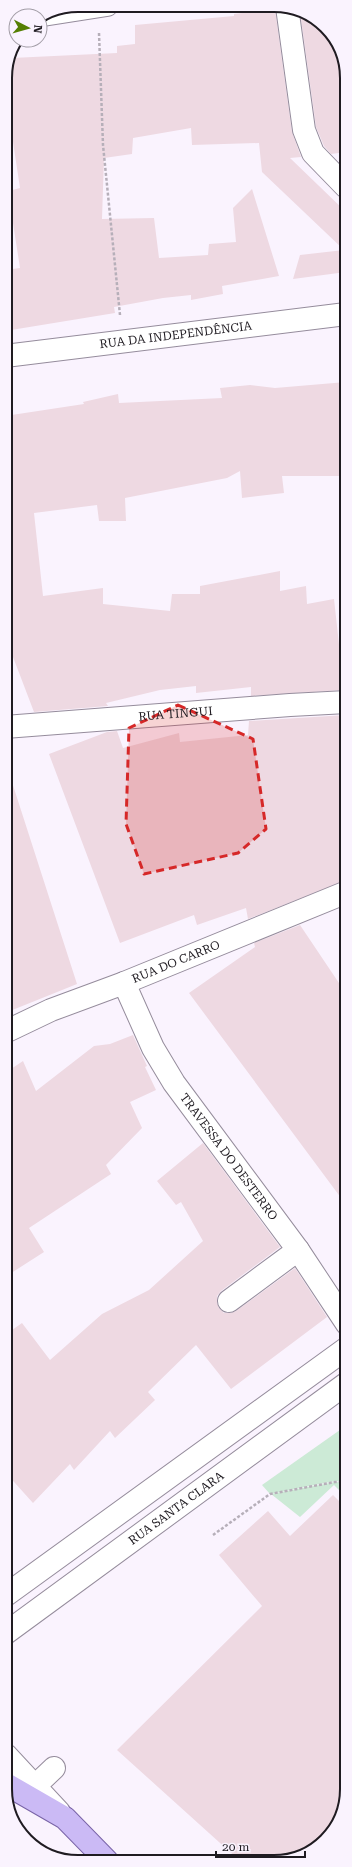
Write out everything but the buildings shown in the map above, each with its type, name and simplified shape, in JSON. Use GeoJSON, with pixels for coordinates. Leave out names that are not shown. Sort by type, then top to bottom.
{"type":"FeatureCollection","features":[{"type":"Feature","properties":{"kind":"main road"},"geometry":{"type":"LineString","coordinates":[[12,1787],[65,1818],[101,1855]]}},
{"type":"Feature","properties":{"kind":"street"},"geometry":{"type":"LineString","coordinates":[[288,13],[304,130],[313,153],[340,181]]}},
{"type":"Feature","properties":{"kind":"street","name":"RUA DA INDEPENDÊNCIA"},"geometry":{"type":"LineString","coordinates":[[12,355],[340,315]]}},
{"type":"Feature","properties":{"kind":"street","name":"RUA TINGUI"},"geometry":{"type":"LineString","coordinates":[[12,726],[340,702]]}},
{"type":"Feature","properties":{"kind":"street","name":"RUA DO CARRO"},"geometry":{"type":"LineString","coordinates":[[12,1029],[51,1010],[124,983],[340,895]]}},
{"type":"Feature","properties":{"kind":"street","name":"TRAVESSA DO DESTERRO"},"geometry":{"type":"LineString","coordinates":[[124,983],[153,1048],[174,1083],[298,1250],[340,1313]]}},
{"type":"Feature","properties":{"kind":"street"},"geometry":{"type":"LineString","coordinates":[[229,1301],[298,1250]]}},
{"type":"Feature","properties":{"kind":"street"},"geometry":{"type":"LineString","coordinates":[[12,1591],[340,1353]]}},
{"type":"Feature","properties":{"kind":"street","name":"RUA SANTA CLARA"},"geometry":{"type":"LineString","coordinates":[[12,1629],[340,1388]]}},
{"type":"Feature","properties":{"kind":"street"},"geometry":{"type":"LineString","coordinates":[[12,1761],[65,1818]]}},
{"type":"Feature","properties":{"kind":"street"},"geometry":{"type":"LineString","coordinates":[[35,1786],[54,1768]]}},
{"type":"Feature","properties":{"kind":"path"},"geometry":{"type":"LineString","coordinates":[[96,12],[103,145],[122,342]]}},
{"type":"Feature","properties":{"kind":"path"},"geometry":{"type":"LineString","coordinates":[[213,1535],[270,1494],[340,1482]]}},
{"type":"Feature","properties":{"kind":"highlighted area"},"geometry":{"type":"Polygon","coordinates":[[[178,705],[253,739],[266,829],[238,853],[144,874],[126,824],[129,728],[178,705]]]}},
{"type":"Feature","properties":{"kind":"green space"},"geometry":{"type":"Polygon","coordinates":[[[340,1430],[340,1481],[335,1481],[270,1494],[262,1485],[340,1430]]]}},
{"type":"Feature","properties":{"kind":"green space"},"geometry":{"type":"Polygon","coordinates":[[[335,1482],[340,1482],[340,1491],[334,1485],[300,1517],[271,1494],[335,1482]]]}}]}
